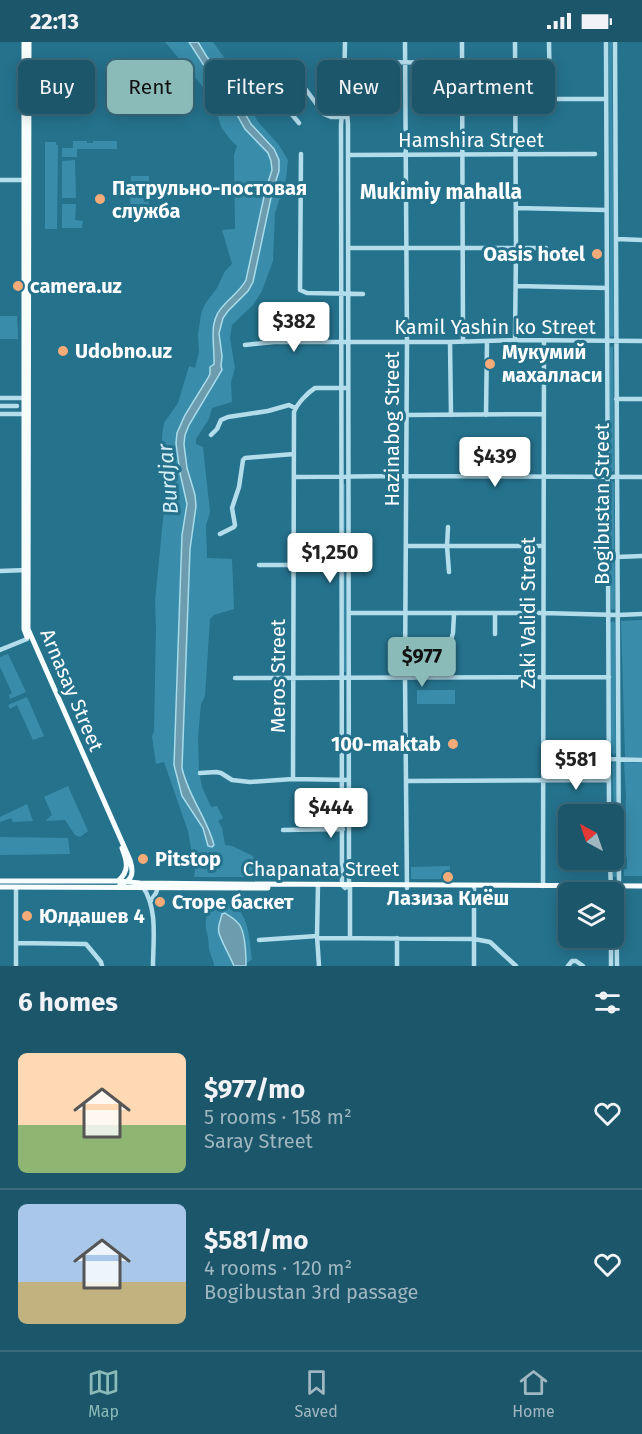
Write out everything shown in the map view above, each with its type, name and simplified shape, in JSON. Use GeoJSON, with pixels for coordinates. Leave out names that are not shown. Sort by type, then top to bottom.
{"type":"FeatureCollection","features":[{"type":"Feature","properties":{"kind":"main road","name":"Arnasay Street"},"geometry":{"type":"LineString","coordinates":[[24,42],[26,180],[24,629],[129,855],[132,872]]}},
{"type":"Feature","properties":{"kind":"main road","name":"Arnasay Street"},"geometry":{"type":"LineString","coordinates":[[26,180],[28,42]]}},
{"type":"Feature","properties":{"kind":"main road","name":"Arnasay Street"},"geometry":{"type":"LineString","coordinates":[[70,728],[127,864],[142,885]]}},
{"type":"Feature","properties":{"kind":"main road"},"geometry":{"type":"LineString","coordinates":[[118,884],[127,864]]}},
{"type":"Feature","properties":{"kind":"main road"},"geometry":{"type":"LineString","coordinates":[[118,884],[126,882],[132,872]]}},
{"type":"Feature","properties":{"kind":"main road","name":"Chapanata Street"},"geometry":{"type":"LineString","coordinates":[[0,881],[16,884],[558,888]]}},
{"type":"Feature","properties":{"kind":"main road","name":"Chapanata Street"},"geometry":{"type":"LineString","coordinates":[[126,882],[158,887],[213,886]]}},
{"type":"Feature","properties":{"kind":"main road","name":"Chapanata Street"},"geometry":{"type":"LineString","coordinates":[[0,887],[16,884]]}},
{"type":"Feature","properties":{"kind":"main road","name":"Chapanata Street"},"geometry":{"type":"LineString","coordinates":[[474,887],[558,886]]}},
{"type":"Feature","properties":{"kind":"main road","name":"Chapanata Street"},"geometry":{"type":"LineString","coordinates":[[624,888],[642,887]]}},
{"type":"Feature","properties":{"kind":"street"},"geometry":{"type":"LineString","coordinates":[[344,60],[345,42]]}},
{"type":"Feature","properties":{"kind":"street","name":"Hazinabog Street"},"geometry":{"type":"LineString","coordinates":[[405,42],[407,886]]}},
{"type":"Feature","properties":{"kind":"street"},"geometry":{"type":"LineString","coordinates":[[462,42],[462,60]]}},
{"type":"Feature","properties":{"kind":"street"},"geometry":{"type":"LineString","coordinates":[[515,42],[515,60]]}},
{"type":"Feature","properties":{"kind":"street"},"geometry":{"type":"LineString","coordinates":[[549,42],[549,60]]}},
{"type":"Feature","properties":{"kind":"street","name":"Bogibustan Street"},"geometry":{"type":"LineString","coordinates":[[606,42],[609,804]]}},
{"type":"Feature","properties":{"kind":"street","name":"Bogibustan Street"},"geometry":{"type":"LineString","coordinates":[[613,882],[618,759],[615,42]]}},
{"type":"Feature","properties":{"kind":"street"},"geometry":{"type":"LineString","coordinates":[[400,63],[412,63]]}},
{"type":"Feature","properties":{"kind":"street"},"geometry":{"type":"LineString","coordinates":[[299,123],[270,84],[295,75],[324,114],[330,117],[345,117]]}},
{"type":"Feature","properties":{"kind":"street"},"geometry":{"type":"LineString","coordinates":[[555,100],[606,99]]}},
{"type":"Feature","properties":{"kind":"street"},"geometry":{"type":"LineString","coordinates":[[345,114],[348,155],[349,830],[347,886]]}},
{"type":"Feature","properties":{"kind":"street"},"geometry":{"type":"LineString","coordinates":[[462,114],[463,342]]}},
{"type":"Feature","properties":{"kind":"street"},"geometry":{"type":"LineString","coordinates":[[515,114],[515,340]]}},
{"type":"Feature","properties":{"kind":"street"},"geometry":{"type":"LineString","coordinates":[[345,117],[341,248],[342,829],[350,938]]}},
{"type":"Feature","properties":{"kind":"street"},"geometry":{"type":"LineString","coordinates":[[301,154],[300,290],[307,293],[363,294]]}},
{"type":"Feature","properties":{"kind":"street","name":"Hamshira Street"},"geometry":{"type":"LineString","coordinates":[[348,155],[595,154]]}},
{"type":"Feature","properties":{"kind":"street"},"geometry":{"type":"LineString","coordinates":[[0,180],[26,180]]}},
{"type":"Feature","properties":{"kind":"street"},"geometry":{"type":"LineString","coordinates":[[606,204],[615,204]]}},
{"type":"Feature","properties":{"kind":"street"},"geometry":{"type":"LineString","coordinates":[[516,208],[606,210]]}},
{"type":"Feature","properties":{"kind":"street"},"geometry":{"type":"LineString","coordinates":[[616,239],[642,240]]}},
{"type":"Feature","properties":{"kind":"street"},"geometry":{"type":"LineString","coordinates":[[341,248],[546,248]]}},
{"type":"Feature","properties":{"kind":"street"},"geometry":{"type":"LineString","coordinates":[[516,286],[607,288]]}},
{"type":"Feature","properties":{"kind":"street"},"geometry":{"type":"LineString","coordinates":[[486,415],[487,341]]}},
{"type":"Feature","properties":{"kind":"street","name":"Zaki Validi Street"},"geometry":{"type":"LineString","coordinates":[[543,341],[543,886]]}},
{"type":"Feature","properties":{"kind":"street","name":"Kamil Yashin ko Street"},"geometry":{"type":"LineString","coordinates":[[245,345],[274,342],[642,341]]}},
{"type":"Feature","properties":{"kind":"street"},"geometry":{"type":"LineString","coordinates":[[450,342],[450,415]]}},
{"type":"Feature","properties":{"kind":"street"},"geometry":{"type":"LineString","coordinates":[[211,435],[221,420],[228,417],[268,411],[289,405],[295,408],[315,388],[348,388]]}},
{"type":"Feature","properties":{"kind":"street"},"geometry":{"type":"LineString","coordinates":[[0,398],[26,398]]}},
{"type":"Feature","properties":{"kind":"street"},"geometry":{"type":"LineString","coordinates":[[616,399],[642,399]]}},
{"type":"Feature","properties":{"kind":"street"},"geometry":{"type":"LineString","coordinates":[[0,406],[17,406]]}},
{"type":"Feature","properties":{"kind":"street","name":"Meros Street"},"geometry":{"type":"LineString","coordinates":[[293,779],[295,408]]}},
{"type":"Feature","properties":{"kind":"street"},"geometry":{"type":"LineString","coordinates":[[0,414],[26,414]]}},
{"type":"Feature","properties":{"kind":"street"},"geometry":{"type":"LineString","coordinates":[[406,415],[543,414]]}},
{"type":"Feature","properties":{"kind":"street"},"geometry":{"type":"LineString","coordinates":[[220,534],[235,525],[232,508],[239,487],[243,460],[262,455],[294,454]]}},
{"type":"Feature","properties":{"kind":"street"},"geometry":{"type":"LineString","coordinates":[[294,477],[642,477]]}},
{"type":"Feature","properties":{"kind":"street"},"geometry":{"type":"LineString","coordinates":[[448,527],[449,572]]}},
{"type":"Feature","properties":{"kind":"street"},"geometry":{"type":"LineString","coordinates":[[407,546],[543,546]]}},
{"type":"Feature","properties":{"kind":"street"},"geometry":{"type":"LineString","coordinates":[[617,557],[642,556]]}},
{"type":"Feature","properties":{"kind":"street"},"geometry":{"type":"LineString","coordinates":[[259,565],[293,565]]}},
{"type":"Feature","properties":{"kind":"street"},"geometry":{"type":"LineString","coordinates":[[0,570],[26,570]]}},
{"type":"Feature","properties":{"kind":"street"},"geometry":{"type":"LineString","coordinates":[[348,613],[642,614]]}},
{"type":"Feature","properties":{"kind":"street"},"geometry":{"type":"LineString","coordinates":[[495,613],[495,634]]}},
{"type":"Feature","properties":{"kind":"street"},"geometry":{"type":"LineString","coordinates":[[451,640],[454,614]]}},
{"type":"Feature","properties":{"kind":"street"},"geometry":{"type":"LineString","coordinates":[[0,651],[29,638]]}},
{"type":"Feature","properties":{"kind":"street"},"geometry":{"type":"LineString","coordinates":[[235,678],[609,677]]}},
{"type":"Feature","properties":{"kind":"street"},"geometry":{"type":"LineString","coordinates":[[609,759],[642,760]]}},
{"type":"Feature","properties":{"kind":"street"},"geometry":{"type":"LineString","coordinates":[[200,773],[216,772],[231,780],[249,782],[293,779],[349,780]]}},
{"type":"Feature","properties":{"kind":"street"},"geometry":{"type":"LineString","coordinates":[[407,781],[609,780]]}},
{"type":"Feature","properties":{"kind":"street"},"geometry":{"type":"LineString","coordinates":[[283,830],[349,830]]}},
{"type":"Feature","properties":{"kind":"street"},"geometry":{"type":"LineString","coordinates":[[16,884],[16,966]]}},
{"type":"Feature","properties":{"kind":"street","name":"Arnasay Street"},"geometry":{"type":"LineString","coordinates":[[142,885],[150,902],[153,922],[153,966]]}},
{"type":"Feature","properties":{"kind":"street"},"geometry":{"type":"LineString","coordinates":[[318,886],[319,966]]}},
{"type":"Feature","properties":{"kind":"street"},"geometry":{"type":"LineString","coordinates":[[150,902],[158,887]]}},
{"type":"Feature","properties":{"kind":"street"},"geometry":{"type":"LineString","coordinates":[[474,887],[474,966]]}},
{"type":"Feature","properties":{"kind":"street"},"geometry":{"type":"LineString","coordinates":[[259,940],[317,937],[474,939],[490,942],[516,966]]}},
{"type":"Feature","properties":{"kind":"street"},"geometry":{"type":"LineString","coordinates":[[397,938],[397,966]]}},
{"type":"Feature","properties":{"kind":"street"},"geometry":{"type":"LineString","coordinates":[[16,943],[86,944],[102,962],[102,966]]}},
{"type":"Feature","properties":{"kind":"street"},"geometry":{"type":"LineString","coordinates":[[611,948],[611,966]]}},
{"type":"Feature","properties":{"kind":"street","name":"Bogibustan Street"},"geometry":{"type":"LineString","coordinates":[[616,948],[617,966]]}},
{"type":"Feature","properties":{"kind":"street"},"geometry":{"type":"LineString","coordinates":[[568,966],[572,961],[576,961],[583,966]]}},
{"type":"Feature","properties":{"kind":"shaded area"},"geometry":{"type":"Polygon","coordinates":[[[165,42],[213,42],[226,60],[205,60],[205,90],[193,75],[193,60],[180,60],[165,42]]]}},
{"type":"Feature","properties":{"kind":"shaded area","name":"Burdjar"},"geometry":{"type":"Polygon","coordinates":[[[189,42],[198,42],[209,60],[205,60],[205,66],[189,42]]]}},
{"type":"Feature","properties":{"kind":"shaded area"},"geometry":{"type":"Polygon","coordinates":[[[609,42],[612,42],[614,336],[612,337],[610,336],[609,42]]]}},
{"type":"Feature","properties":{"kind":"shaded area"},"geometry":{"type":"Polygon","coordinates":[[[217,114],[254,114],[288,160],[286,179],[275,213],[273,261],[262,291],[253,305],[232,325],[230,338],[235,368],[231,382],[232,402],[212,408],[209,419],[196,439],[196,444],[203,447],[210,512],[206,525],[207,558],[232,559],[234,609],[214,615],[210,619],[205,696],[201,704],[198,738],[199,771],[202,787],[211,807],[217,806],[223,818],[218,821],[222,828],[225,845],[253,856],[257,877],[194,877],[188,831],[164,762],[156,764],[152,736],[154,732],[155,601],[165,499],[162,436],[164,423],[178,403],[189,366],[195,368],[199,352],[198,335],[201,314],[205,304],[217,288],[225,271],[232,264],[222,230],[235,229],[234,155],[237,146],[221,127],[217,114]]]}},
{"type":"Feature","properties":{"kind":"shaded area","name":"Burdjar"},"geometry":{"type":"Polygon","coordinates":[[[237,114],[245,114],[251,124],[274,149],[279,160],[279,171],[253,282],[248,291],[223,318],[219,333],[222,370],[189,425],[184,444],[196,506],[190,549],[182,768],[211,835],[214,845],[212,847],[208,846],[203,828],[182,796],[174,765],[182,535],[187,504],[176,443],[177,433],[185,415],[208,378],[210,367],[214,364],[215,318],[246,280],[272,170],[268,153],[245,129],[237,114]]]}},
{"type":"Feature","properties":{"kind":"shaded area"},"geometry":{"type":"Polygon","coordinates":[[[73,141],[93,143],[93,141],[117,141],[117,149],[77,149],[77,157],[62,157],[62,148],[73,148],[73,141]]]}},
{"type":"Feature","properties":{"kind":"shaded area"},"geometry":{"type":"Polygon","coordinates":[[[45,142],[56,142],[58,145],[57,229],[45,229],[45,142]]]}},
{"type":"Feature","properties":{"kind":"shaded area"},"geometry":{"type":"Polygon","coordinates":[[[75,160],[76,198],[62,198],[62,161],[75,160]]]}},
{"type":"Feature","properties":{"kind":"shaded area"},"geometry":{"type":"Polygon","coordinates":[[[131,176],[149,176],[149,211],[130,211],[131,176]]]}},
{"type":"Feature","properties":{"kind":"shaded area"},"geometry":{"type":"Polygon","coordinates":[[[62,204],[76,204],[75,220],[83,221],[82,228],[62,228],[62,204]]]}},
{"type":"Feature","properties":{"kind":"shaded area"},"geometry":{"type":"Polygon","coordinates":[[[0,316],[17,316],[18,339],[0,339],[0,316]]]}},
{"type":"Feature","properties":{"kind":"shaded area"},"geometry":{"type":"Polygon","coordinates":[[[612,346],[614,471],[612,472],[610,471],[610,348],[612,346]]]}},
{"type":"Feature","properties":{"kind":"shaded area"},"geometry":{"type":"Polygon","coordinates":[[[612,481],[614,483],[615,609],[613,610],[611,609],[610,483],[612,481]]]}},
{"type":"Feature","properties":{"kind":"shaded area"},"geometry":{"type":"Polygon","coordinates":[[[343,484],[345,484],[346,672],[344,672],[343,484]]]}},
{"type":"Feature","properties":{"kind":"shaded area"},"geometry":{"type":"Polygon","coordinates":[[[642,620],[642,758],[625,757],[621,621],[642,620]]]}},
{"type":"Feature","properties":{"kind":"shaded area"},"geometry":{"type":"Polygon","coordinates":[[[613,621],[615,623],[616,753],[614,755],[611,753],[610,623],[613,621]]]}},
{"type":"Feature","properties":{"kind":"shaded area"},"geometry":{"type":"Polygon","coordinates":[[[8,654],[26,692],[10,699],[9,695],[12,693],[0,667],[0,657],[8,654]]]}},
{"type":"Feature","properties":{"kind":"shaded area"},"geometry":{"type":"Polygon","coordinates":[[[417,690],[455,690],[455,704],[417,704],[417,690]]]}},
{"type":"Feature","properties":{"kind":"shaded area"},"geometry":{"type":"Polygon","coordinates":[[[27,697],[44,736],[33,740],[17,705],[10,709],[8,705],[27,697]]]}},
{"type":"Feature","properties":{"kind":"shaded area"},"geometry":{"type":"Polygon","coordinates":[[[624,762],[642,763],[642,876],[624,876],[624,870],[627,869],[627,858],[624,852],[626,796],[624,762]]]}},
{"type":"Feature","properties":{"kind":"shaded area"},"geometry":{"type":"Polygon","coordinates":[[[616,763],[616,804],[614,804],[612,764],[616,763]]]}},
{"type":"Feature","properties":{"kind":"shaded area"},"geometry":{"type":"Polygon","coordinates":[[[68,786],[88,831],[80,837],[75,835],[65,820],[45,821],[52,815],[44,797],[68,786]]]}},
{"type":"Feature","properties":{"kind":"shaded area"},"geometry":{"type":"Polygon","coordinates":[[[27,804],[33,821],[13,822],[11,818],[0,822],[0,817],[27,804]]]}},
{"type":"Feature","properties":{"kind":"shaded area"},"geometry":{"type":"Polygon","coordinates":[[[0,837],[68,838],[70,854],[0,855],[0,837]]]}},
{"type":"Feature","properties":{"kind":"shaded area"},"geometry":{"type":"Polygon","coordinates":[[[450,866],[450,874],[445,874],[444,879],[411,879],[411,867],[450,866]]]}},
{"type":"Feature","properties":{"kind":"shaded area"},"geometry":{"type":"Polygon","coordinates":[[[613,870],[617,870],[617,877],[613,877],[613,870]]]}},
{"type":"Feature","properties":{"kind":"shaded area"},"geometry":{"type":"Polygon","coordinates":[[[219,898],[219,905],[231,903],[242,914],[245,921],[252,959],[246,964],[240,925],[225,913],[227,950],[234,966],[214,966],[209,948],[206,920],[213,904],[219,898]]]}},
{"type":"Feature","properties":{"kind":"shaded area"},"geometry":{"type":"Polygon","coordinates":[[[105,910],[105,915],[101,915],[100,922],[40,920],[40,911],[105,910]]]}},
{"type":"Feature","properties":{"kind":"shaded area"},"geometry":{"type":"Polygon","coordinates":[[[225,913],[240,925],[242,930],[246,966],[234,966],[220,937],[219,925],[222,914],[225,913]]]}},
{"type":"Feature","properties":{"kind":"place","name":"Патрульно-постовая служба"},"geometry":{"type":"Point","coordinates":[100,199]}},
{"type":"Feature","properties":{"kind":"place","name":"Oasis hotel"},"geometry":{"type":"Point","coordinates":[597,254]}},
{"type":"Feature","properties":{"kind":"place","name":"camera.uz"},"geometry":{"type":"Point","coordinates":[18,286]}},
{"type":"Feature","properties":{"kind":"place","name":"Udobno.uz"},"geometry":{"type":"Point","coordinates":[63,351]}},
{"type":"Feature","properties":{"kind":"place","name":"Мукумий махалласи"},"geometry":{"type":"Point","coordinates":[490,364]}},
{"type":"Feature","properties":{"kind":"place","name":"100-maktab"},"geometry":{"type":"Point","coordinates":[453,744]}},
{"type":"Feature","properties":{"kind":"place","name":"Pitstop"},"geometry":{"type":"Point","coordinates":[143,859]}},
{"type":"Feature","properties":{"kind":"place","name":"Лазиза Киёш"},"geometry":{"type":"Point","coordinates":[448,877]}},
{"type":"Feature","properties":{"kind":"place","name":"Сторе баскет"},"geometry":{"type":"Point","coordinates":[160,902]}},
{"type":"Feature","properties":{"kind":"place","name":"Юлдашев 4"},"geometry":{"type":"Point","coordinates":[27,916]}},
{"type":"Feature","properties":{"kind":"district","name":"Mukimiy mahalla"},"geometry":{"type":"Point","coordinates":[441,192]}}]}
